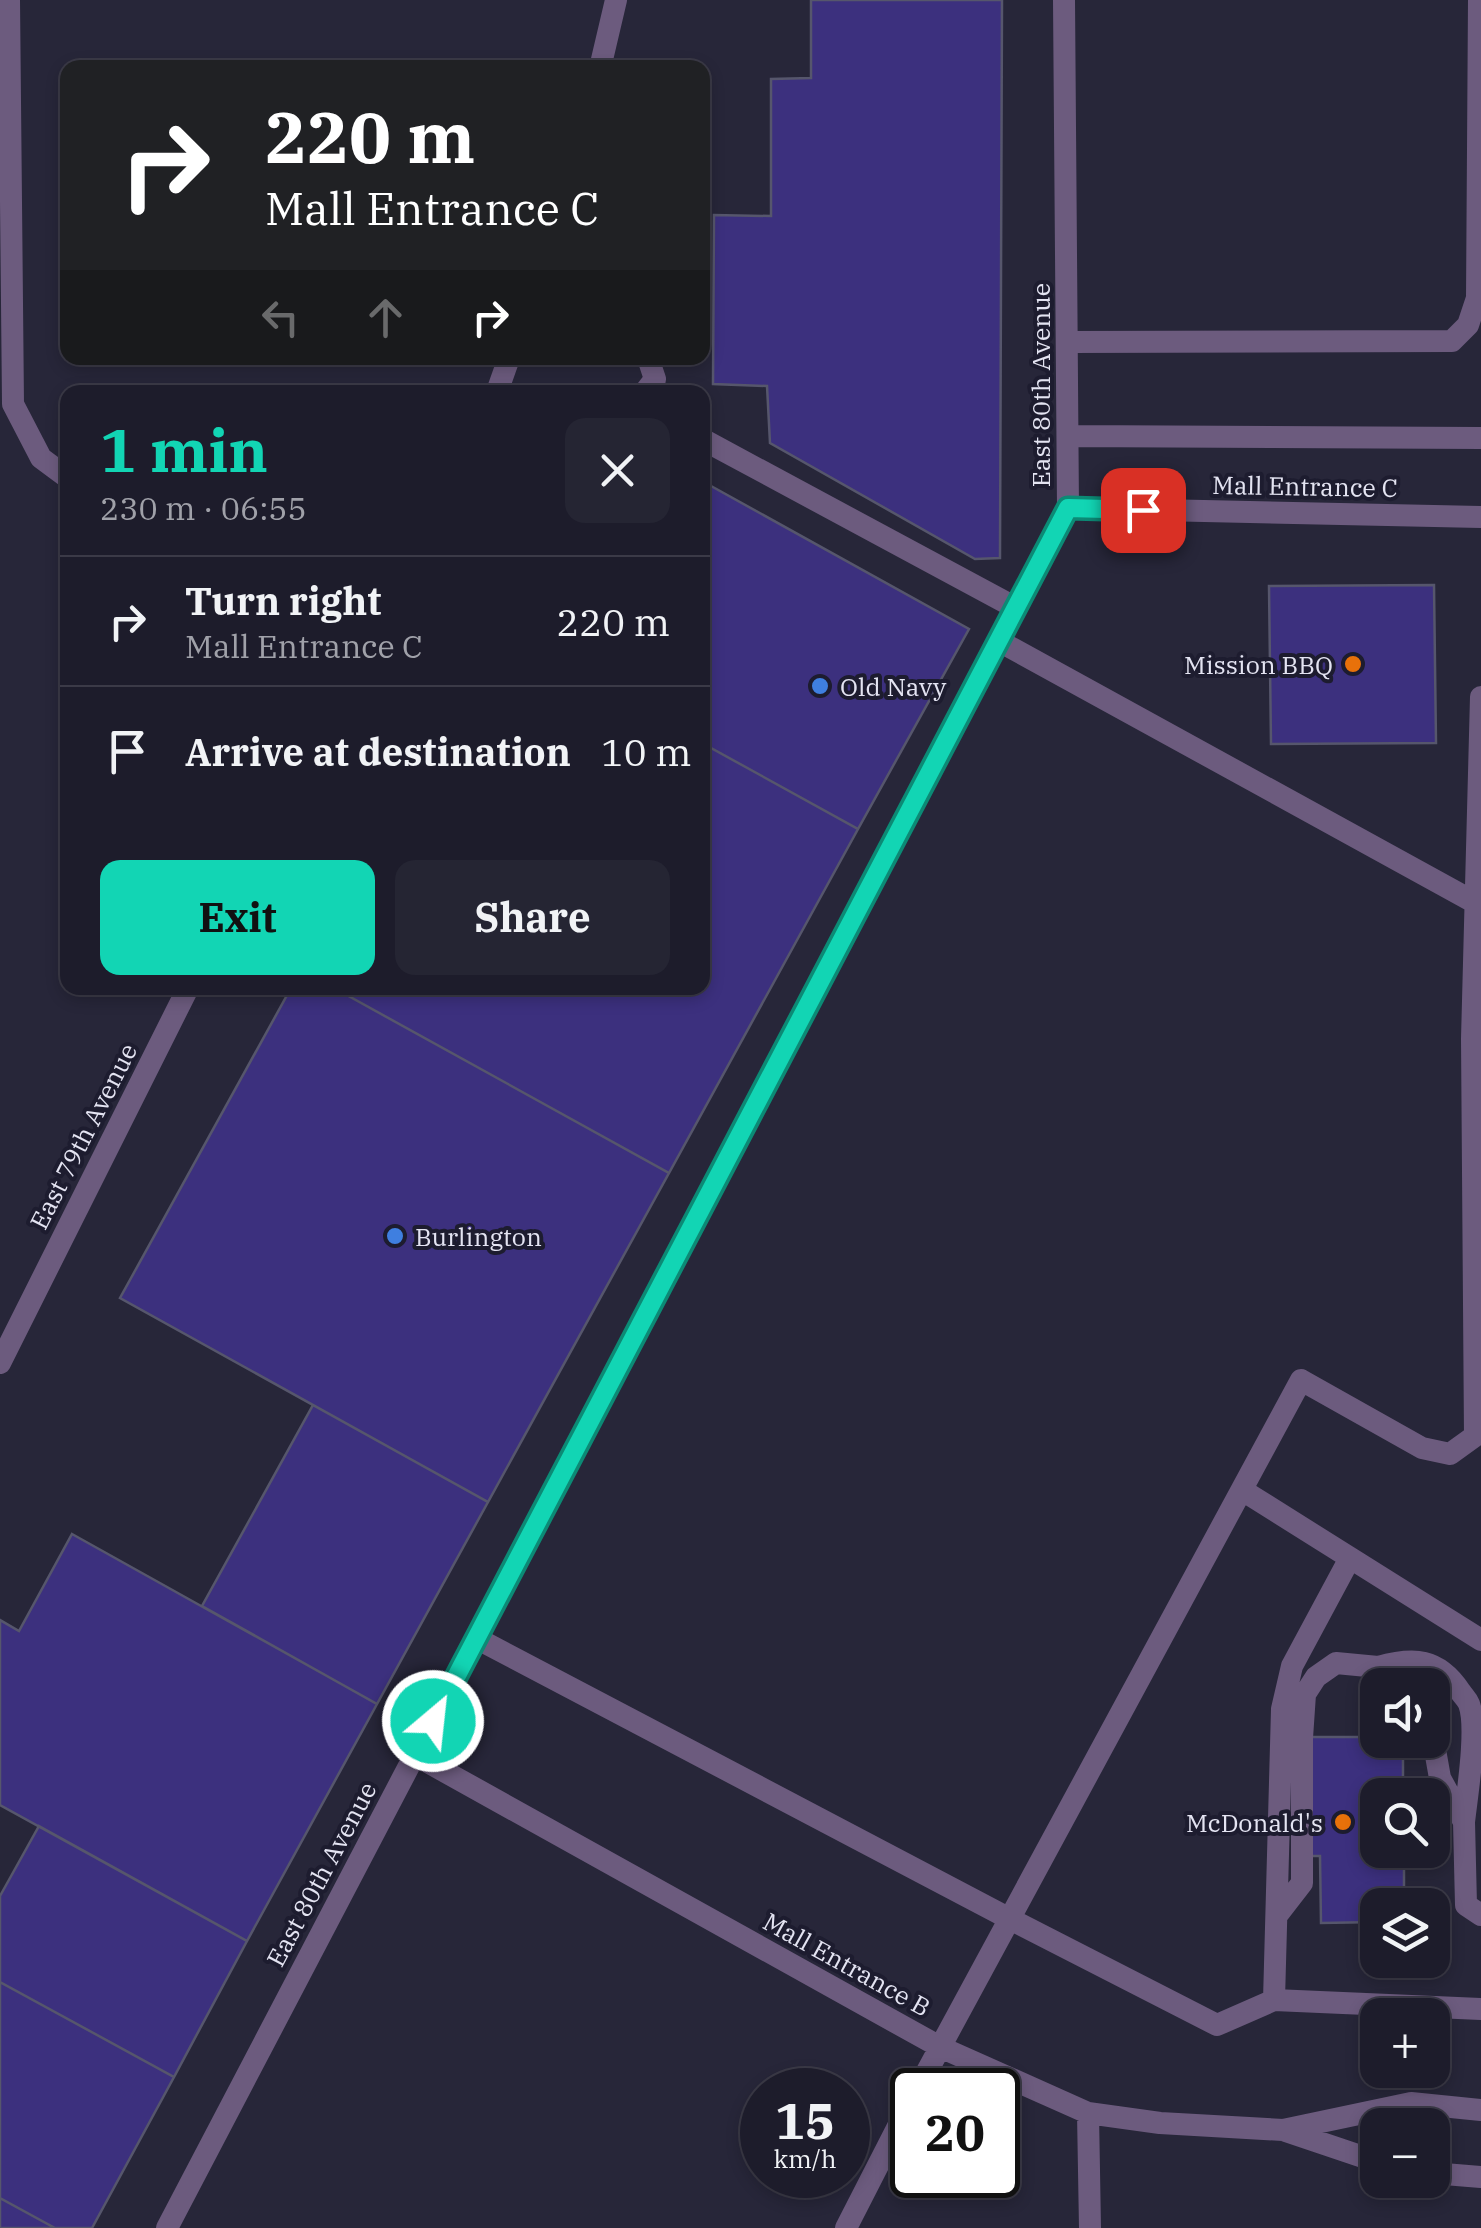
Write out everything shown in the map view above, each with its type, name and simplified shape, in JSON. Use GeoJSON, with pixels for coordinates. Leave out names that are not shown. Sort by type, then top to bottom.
{"type":"FeatureCollection","features":[{"type":"Feature","properties":{"kind":"lane"},"geometry":{"type":"LineString","coordinates":[[9,0],[13,404],[42,458],[60,472]]}},
{"type":"Feature","properties":{"kind":"lane"},"geometry":{"type":"LineString","coordinates":[[602,60],[616,0]]}},
{"type":"Feature","properties":{"kind":"lane","name":"East 80th Avenue"},"geometry":{"type":"LineString","coordinates":[[167,2228],[1068,508],[1064,0]]}},
{"type":"Feature","properties":{"kind":"lane"},"geometry":{"type":"LineString","coordinates":[[1067,342],[1452,341],[1468,326],[1477,298],[1479,0]]}},
{"type":"Feature","properties":{"kind":"lane","name":"Mall Entrance C"},"geometry":{"type":"LineString","coordinates":[[1068,436],[1481,438]]}},
{"type":"Feature","properties":{"kind":"lane"},"geometry":{"type":"LineString","coordinates":[[710,443],[1016,608]]}},
{"type":"Feature","properties":{"kind":"lane","name":"Mall Entrance C"},"geometry":{"type":"LineString","coordinates":[[1068,508],[1481,517]]}},
{"type":"Feature","properties":{"kind":"lane"},"geometry":{"type":"LineString","coordinates":[[999,640],[1474,902]]}},
{"type":"Feature","properties":{"kind":"lane"},"geometry":{"type":"LineString","coordinates":[[929,2068],[1302,1380],[1422,1448],[1450,1454],[1475,1436],[1472,1039],[1481,697]]}},
{"type":"Feature","properties":{"kind":"lane","name":"East 79th Avenue"},"geometry":{"type":"LineString","coordinates":[[0,1363],[184,995]]}},
{"type":"Feature","properties":{"kind":"lane"},"geometry":{"type":"LineString","coordinates":[[1242,1490],[1481,1640]]}},
{"type":"Feature","properties":{"kind":"lane"},"geometry":{"type":"LineString","coordinates":[[1274,2000],[1282,1709],[1292,1666],[1350,1558]]}},
{"type":"Feature","properties":{"kind":"lane"},"geometry":{"type":"LineString","coordinates":[[476,1638],[1218,2025],[1274,2000],[1481,2010]]}},
{"type":"Feature","properties":{"kind":"lane"},"geometry":{"type":"LineString","coordinates":[[1278,1914],[1302,1883],[1302,1738],[1306,1694],[1316,1678],[1336,1663],[1378,1667],[1403,1660],[1433,1664],[1451,1678],[1470,1706],[1472,1751],[1464,1822],[1466,1905],[1481,1915]]}},
{"type":"Feature","properties":{"kind":"lane","name":"Mall Entrance B"},"geometry":{"type":"LineString","coordinates":[[415,1755],[940,2047],[1088,2112],[1160,2124],[1283,2130],[1411,2103],[1481,2110]]}},
{"type":"Feature","properties":{"kind":"lane"},"geometry":{"type":"LineString","coordinates":[[1436,1758],[1440,1778],[1464,1822]]}},
{"type":"Feature","properties":{"kind":"lane"},"geometry":{"type":"LineString","coordinates":[[1088,2112],[1090,2228]]}},
{"type":"Feature","properties":{"kind":"lane","name":"Mall Entrance B"},"geometry":{"type":"LineString","coordinates":[[1283,2130],[1360,2156]]}},
{"type":"Feature","properties":{"kind":"lane"},"geometry":{"type":"LineString","coordinates":[[846,2228],[890,2142]]}},
{"type":"Feature","properties":{"kind":"lane"},"geometry":{"type":"LineString","coordinates":[[1450,2175],[1481,2178]]}},
{"type":"Feature","properties":{"kind":"building"},"geometry":{"type":"Polygon","coordinates":[[[811,0],[1002,0],[1000,558],[975,559],[770,443],[767,386],[713,384],[714,215],[771,216],[771,79],[811,78],[811,0]]]}},
{"type":"Feature","properties":{"kind":"building","name":"Old Navy"},"geometry":{"type":"Polygon","coordinates":[[[710,485],[969,629],[858,829],[710,747],[710,485]]]}},
{"type":"Feature","properties":{"kind":"building","name":"Mission BBQ"},"geometry":{"type":"Polygon","coordinates":[[[1434,585],[1436,743],[1271,744],[1269,586],[1434,585]]]}},
{"type":"Feature","properties":{"kind":"building"},"geometry":{"type":"Polygon","coordinates":[[[710,747],[858,829],[669,1173],[347,995],[710,995],[710,747]]]}},
{"type":"Feature","properties":{"kind":"building","name":"Burlington"},"geometry":{"type":"Polygon","coordinates":[[[287,995],[347,995],[669,1173],[488,1502],[120,1298],[287,995]]]}},
{"type":"Feature","properties":{"kind":"building"},"geometry":{"type":"Polygon","coordinates":[[[313,1405],[488,1502],[377,1704],[202,1606],[313,1405]]]}},
{"type":"Feature","properties":{"kind":"building"},"geometry":{"type":"Polygon","coordinates":[[[72,1534],[377,1704],[247,1941],[0,1805],[0,1620],[19,1631],[72,1534]]]}},
{"type":"Feature","properties":{"kind":"building","name":"McDonald's"},"geometry":{"type":"Polygon","coordinates":[[[1307,1737],[1360,1737],[1360,1758],[1403,1758],[1403,1778],[1360,1778],[1360,1868],[1404,1868],[1404,1888],[1360,1888],[1360,1922],[1321,1923],[1320,1856],[1308,1856],[1307,1737]]]}},
{"type":"Feature","properties":{"kind":"building"},"geometry":{"type":"Polygon","coordinates":[[[39,1826],[247,1941],[174,2077],[0,1982],[0,1896],[39,1826]]]}},
{"type":"Feature","properties":{"kind":"building"},"geometry":{"type":"Polygon","coordinates":[[[0,1982],[174,2077],[92,2228],[55,2228],[0,2198],[0,1982]]]}},
{"type":"Feature","properties":{"kind":"building"},"geometry":{"type":"Polygon","coordinates":[[[0,2198],[55,2228],[0,2228],[0,2198]]]}},
{"type":"Feature","properties":{"kind":"place","name":"Mission BBQ"},"geometry":{"type":"Point","coordinates":[1353,664]}},
{"type":"Feature","properties":{"kind":"place","name":"Old Navy"},"geometry":{"type":"Point","coordinates":[820,686]}},
{"type":"Feature","properties":{"kind":"place","name":"Burlington"},"geometry":{"type":"Point","coordinates":[395,1236]}},
{"type":"Feature","properties":{"kind":"place","name":"McDonald's"},"geometry":{"type":"Point","coordinates":[1343,1822]}},
{"type":"Feature","properties":{"kind":"route"},"geometry":{"type":"LineString","coordinates":[[433,1721],[1068,508],[1143,510]]}}]}
